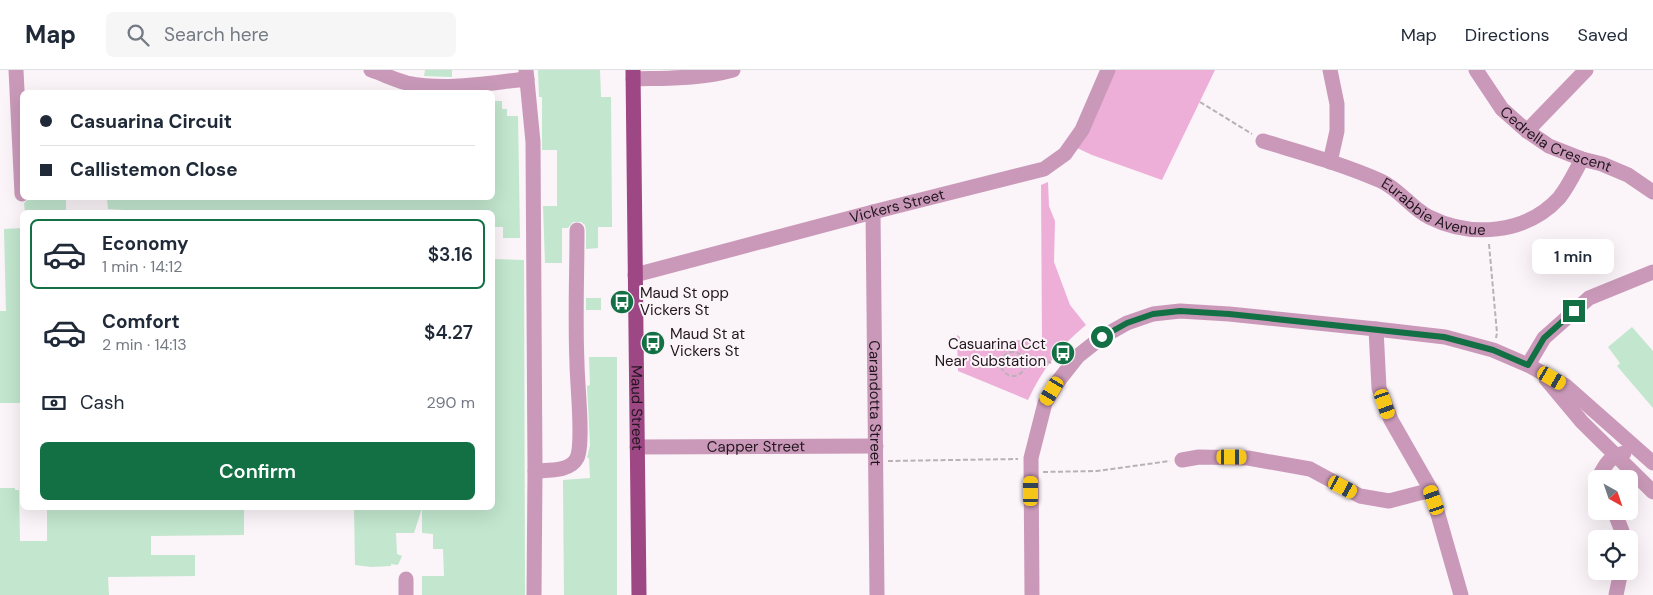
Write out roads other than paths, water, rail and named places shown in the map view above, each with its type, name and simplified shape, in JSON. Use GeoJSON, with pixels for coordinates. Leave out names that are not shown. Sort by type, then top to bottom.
{"type":"FeatureCollection","features":[{"type":"Feature","properties":{"kind":"main road","name":"Maud Street"},"geometry":{"type":"LineString","coordinates":[[633,74],[639,595]]}},
{"type":"Feature","properties":{"kind":"street"},"geometry":{"type":"LineString","coordinates":[[16,70],[20,153]]}},
{"type":"Feature","properties":{"kind":"street"},"geometry":{"type":"LineString","coordinates":[[370,70],[406,82],[439,87],[460,86],[527,75],[533,142],[534,595]]}},
{"type":"Feature","properties":{"kind":"street"},"geometry":{"type":"LineString","coordinates":[[633,74],[689,77],[732,70]]}},
{"type":"Feature","properties":{"kind":"street","name":"Vickers Street"},"geometry":{"type":"LineString","coordinates":[[635,275],[1044,169],[1066,154],[1082,130],[1108,70]]}},
{"type":"Feature","properties":{"kind":"street"},"geometry":{"type":"LineString","coordinates":[[1330,70],[1337,104],[1337,131],[1330,162]]}},
{"type":"Feature","properties":{"kind":"street","name":"Cedrella Crescent"},"geometry":{"type":"LineString","coordinates":[[1476,70],[1502,110],[1527,131],[1549,146],[1628,174],[1653,192]]}},
{"type":"Feature","properties":{"kind":"street"},"geometry":{"type":"LineString","coordinates":[[1527,131],[1586,70]]}},
{"type":"Feature","properties":{"kind":"street","name":"Eurabbie Avenue"},"geometry":{"type":"LineString","coordinates":[[1263,141],[1330,162],[1383,182],[1428,217],[1457,227],[1488,230],[1514,226],[1536,216],[1558,198],[1574,176],[1582,159]]}},
{"type":"Feature","properties":{"kind":"street","name":"Carandotta Street"},"geometry":{"type":"LineString","coordinates":[[873,212],[877,595]]}},
{"type":"Feature","properties":{"kind":"street"},"geometry":{"type":"LineString","coordinates":[[535,471],[561,469],[570,465],[576,459],[580,443],[577,362],[577,230]]}},
{"type":"Feature","properties":{"kind":"street"},"geometry":{"type":"LineString","coordinates":[[1533,368],[1544,338],[1589,298],[1653,272]]}},
{"type":"Feature","properties":{"kind":"street"},"geometry":{"type":"LineString","coordinates":[[1032,595],[1031,465],[1045,403],[1059,380],[1078,356],[1102,337],[1127,323],[1153,314],[1180,311],[1229,314],[1376,329],[1444,337],[1493,350],[1533,368],[1566,386],[1653,464]]}},
{"type":"Feature","properties":{"kind":"street"},"geometry":{"type":"LineString","coordinates":[[1376,329],[1379,388],[1390,420],[1431,490],[1461,595]]}},
{"type":"Feature","properties":{"kind":"street"},"geometry":{"type":"LineString","coordinates":[[1533,368],[1582,422],[1653,492]]}},
{"type":"Feature","properties":{"kind":"street","name":"Capper Street"},"geometry":{"type":"LineString","coordinates":[[637,447],[876,453]]}},
{"type":"Feature","properties":{"kind":"street"},"geometry":{"type":"LineString","coordinates":[[1603,470],[1615,454],[1626,453],[1653,464]]}},
{"type":"Feature","properties":{"kind":"street"},"geometry":{"type":"LineString","coordinates":[[1182,460],[1199,457],[1248,458],[1310,468],[1360,496],[1388,501],[1431,490]]}},
{"type":"Feature","properties":{"kind":"street"},"geometry":{"type":"LineString","coordinates":[[406,579],[406,595]]}},
{"type":"Feature","properties":{"kind":"street"},"geometry":{"type":"LineString","coordinates":[[1616,595],[1619,580]]}},
{"type":"Feature","properties":{"kind":"place","name":"Maud St opp Vickers St"},"geometry":{"type":"Point","coordinates":[622,302]}},
{"type":"Feature","properties":{"kind":"place","name":"Maud St at Vickers St"},"geometry":{"type":"Point","coordinates":[653,343]}},
{"type":"Feature","properties":{"kind":"place","name":"Casuarina Cct Near Substation"},"geometry":{"type":"Point","coordinates":[1063,353]}}]}
